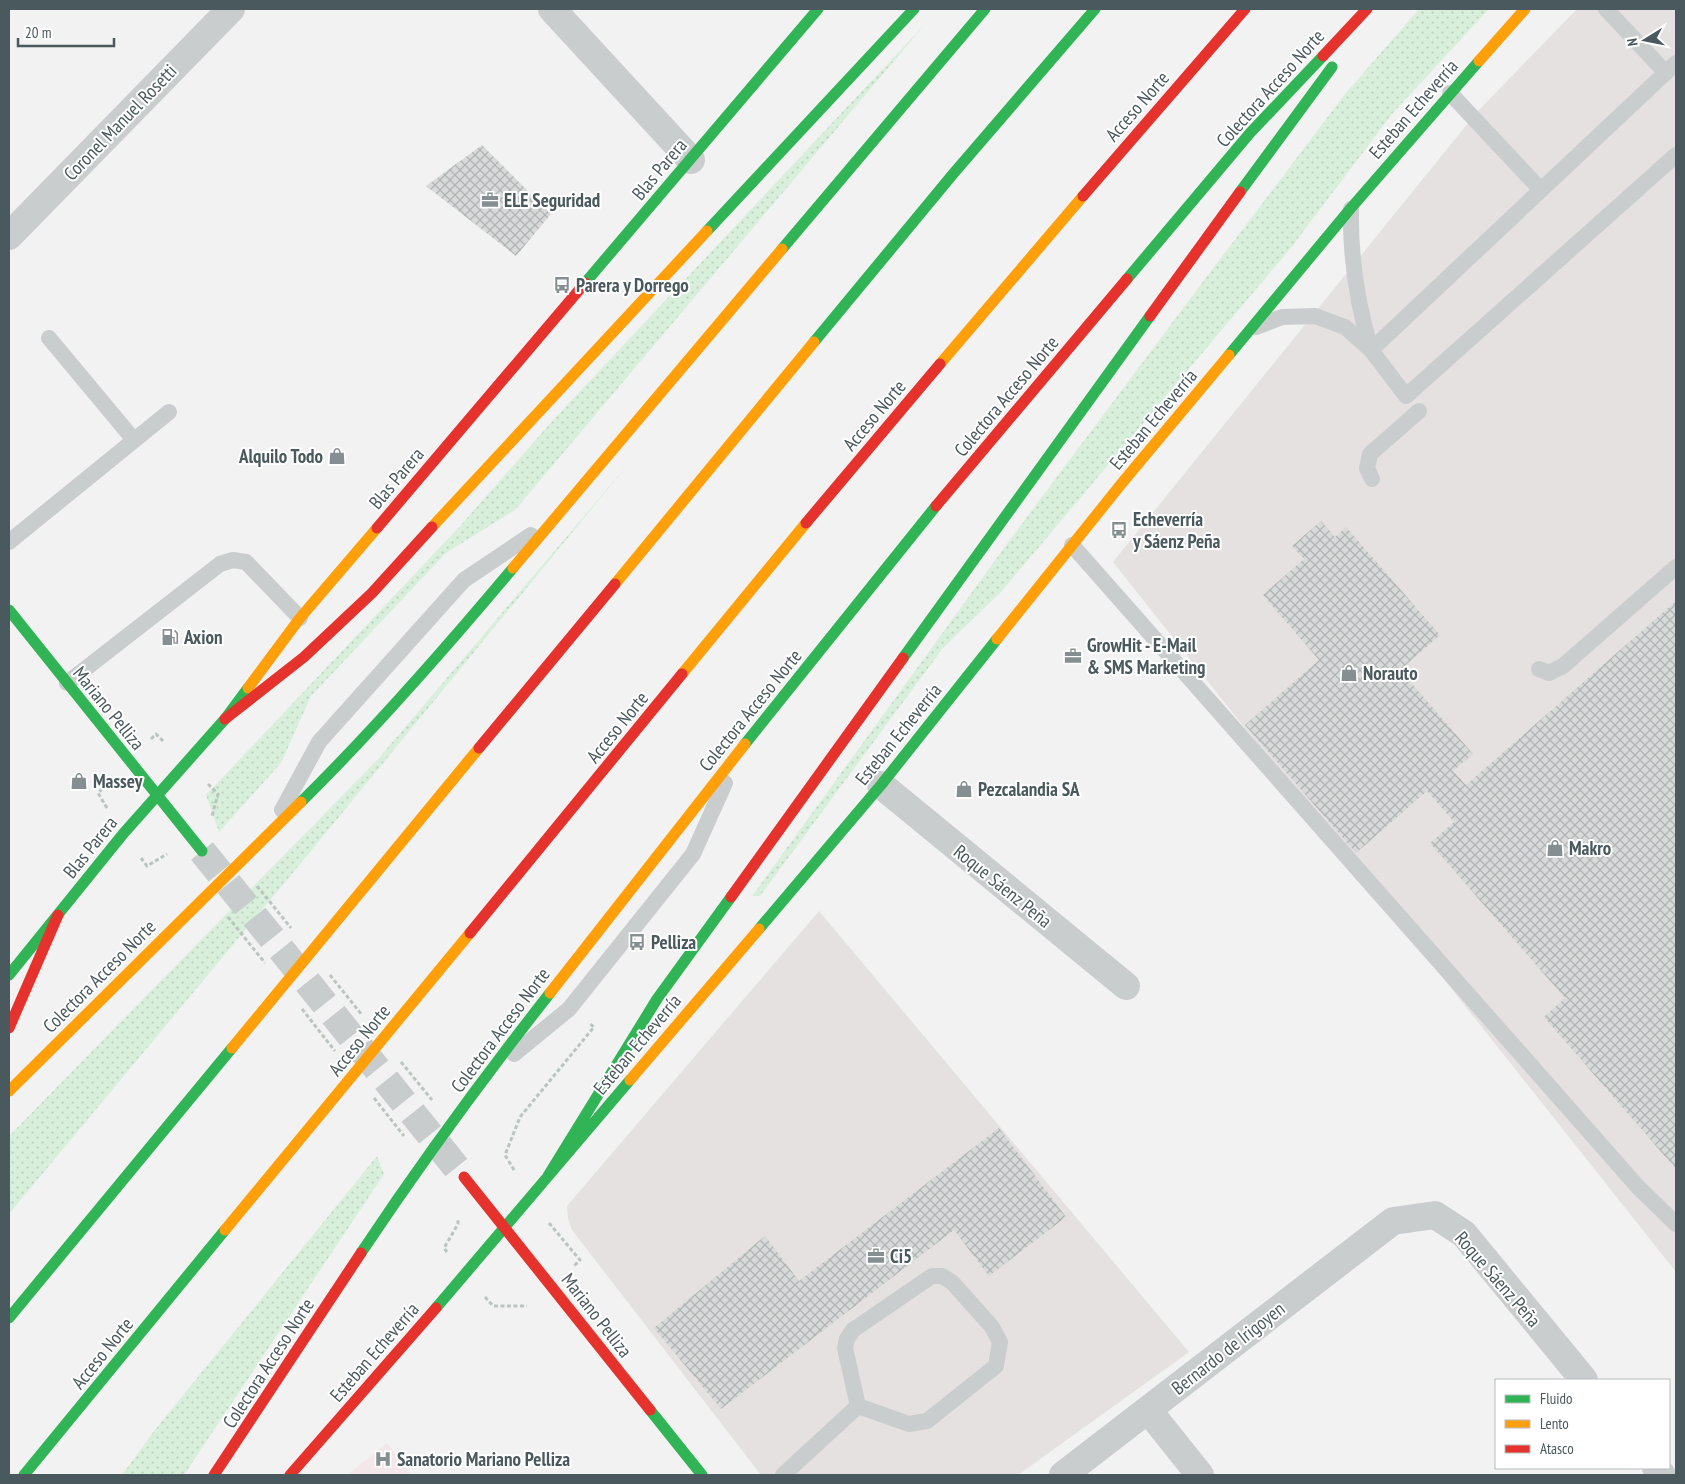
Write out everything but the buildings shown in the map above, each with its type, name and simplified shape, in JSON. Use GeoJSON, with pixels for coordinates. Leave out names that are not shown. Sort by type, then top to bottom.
{"type":"FeatureCollection","features":[{"type":"Feature","properties":{"kind":"main road","name":"Blas Parera"},"geometry":{"type":"LineString","coordinates":[[9,975],[157,795],[225,719],[300,618],[818,9]]}},
{"type":"Feature","properties":{"kind":"main road"},"geometry":{"type":"LineString","coordinates":[[225,719],[304,657],[372,593],[541,408],[914,9]]}},
{"type":"Feature","properties":{"kind":"main road","name":"Colectora Acceso Norte"},"geometry":{"type":"LineString","coordinates":[[9,1091],[347,757],[446,648],[550,522],[986,9]]}},
{"type":"Feature","properties":{"kind":"main road"},"geometry":{"type":"LineString","coordinates":[[9,1318],[935,196],[1095,9]]}},
{"type":"Feature","properties":{"kind":"main road","name":"Acceso Norte"},"geometry":{"type":"LineString","coordinates":[[24,1475],[808,520],[1029,258],[1245,9]]}},
{"type":"Feature","properties":{"kind":"main road","name":"Colectora Acceso Norte"},"geometry":{"type":"LineString","coordinates":[[214,1475],[406,1186],[479,1084],[739,751],[914,533],[1250,133],[1367,9]]}},
{"type":"Feature","properties":{"kind":"main road"},"geometry":{"type":"LineString","coordinates":[[548,1176],[657,998],[1251,176],[1376,9]]}},
{"type":"Feature","properties":{"kind":"main road","name":"Esteban Echeverría"},"geometry":{"type":"LineString","coordinates":[[290,1475],[881,785],[1072,545],[1351,208],[1525,9]]}},
{"type":"Feature","properties":{"kind":"main road","name":"Mariano Pelliza"},"geometry":{"type":"LineString","coordinates":[[9,610],[202,851]]}},
{"type":"Feature","properties":{"kind":"main road"},"geometry":{"type":"LineString","coordinates":[[9,1028],[58,915]]}},
{"type":"Feature","properties":{"kind":"main road","name":"Mariano Pelliza"},"geometry":{"type":"LineString","coordinates":[[464,1177],[702,1475]]}},
{"type":"Feature","properties":{"kind":"street","name":"Coronel Manuel Rosetti"},"geometry":{"type":"LineString","coordinates":[[9,236],[231,9]]}},
{"type":"Feature","properties":{"kind":"street"},"geometry":{"type":"LineString","coordinates":[[552,9],[690,160]]}},
{"type":"Feature","properties":{"kind":"street","name":"Roque Sáenz Peña"},"geometry":{"type":"LineString","coordinates":[[881,785],[1126,986]]}},
{"type":"Feature","properties":{"kind":"street","name":"Roque Sáenz Peña"},"geometry":{"type":"LineString","coordinates":[[1392,1221],[1435,1215],[1464,1234],[1583,1379]]}},
{"type":"Feature","properties":{"kind":"street","name":"Bernardo de Irigoyen"},"geometry":{"type":"LineString","coordinates":[[1063,1475],[1392,1221]]}},
{"type":"Feature","properties":{"kind":"street"},"geometry":{"type":"LineString","coordinates":[[1148,1410],[1200,1475]]}},
{"type":"Feature","properties":{"kind":"lane"},"geometry":{"type":"LineString","coordinates":[[1370,350],[1671,68],[1606,9]]}},
{"type":"Feature","properties":{"kind":"lane"},"geometry":{"type":"LineString","coordinates":[[1450,93],[1541,190]]}},
{"type":"Feature","properties":{"kind":"lane"},"geometry":{"type":"LineString","coordinates":[[1252,329],[1282,317],[1314,316],[1345,327],[1370,350],[1406,396],[1676,155]]}},
{"type":"Feature","properties":{"kind":"lane"},"geometry":{"type":"LineString","coordinates":[[1351,208],[1350,244],[1353,279],[1370,350]]}},
{"type":"Feature","properties":{"kind":"lane"},"geometry":{"type":"LineString","coordinates":[[49,338],[134,440]]}},
{"type":"Feature","properties":{"kind":"lane"},"geometry":{"type":"LineString","coordinates":[[1372,479],[1367,468],[1370,454],[1419,411]]}},
{"type":"Feature","properties":{"kind":"lane"},"geometry":{"type":"LineString","coordinates":[[9,542],[169,412]]}},
{"type":"Feature","properties":{"kind":"lane"},"geometry":{"type":"LineString","coordinates":[[268,836],[319,742],[464,580],[550,522]]}},
{"type":"Feature","properties":{"kind":"lane"},"geometry":{"type":"LineString","coordinates":[[1072,545],[1638,1187],[1676,1224]]}},
{"type":"Feature","properties":{"kind":"lane"},"geometry":{"type":"LineString","coordinates":[[67,683],[220,564],[233,560],[246,562],[300,618]]}},
{"type":"Feature","properties":{"kind":"lane"},"geometry":{"type":"LineString","coordinates":[[1539,669],[1550,674],[1563,666],[1676,567]]}},
{"type":"Feature","properties":{"kind":"lane"},"geometry":{"type":"LineString","coordinates":[[479,1084],[569,1009],[693,854],[739,751]]}},
{"type":"Feature","properties":{"kind":"lane"},"geometry":{"type":"LineString","coordinates":[[932,1276],[942,1276],[952,1282],[992,1327],[1000,1342],[996,1366],[927,1421],[909,1424],[858,1406],[844,1348],[847,1339],[853,1330],[932,1276]]}},
{"type":"Feature","properties":{"kind":"lane"},"geometry":{"type":"LineString","coordinates":[[783,1475],[858,1406]]}},
{"type":"Feature","properties":{"kind":"shaded area"},"geometry":{"type":"Polygon","coordinates":[[[1577,9],[1676,9],[1676,1272],[1113,562],[1477,112],[1577,9]]]}},
{"type":"Feature","properties":{"kind":"shaded area"},"geometry":{"type":"Polygon","coordinates":[[[819,911],[1189,1352],[1018,1475],[761,1475],[572,1230],[567,1206],[819,911]]]}},
{"type":"Feature","properties":{"kind":"shaded area","name":"Sanatorio Mariano Pelliza"},"geometry":{"type":"Polygon","coordinates":[[[387,1443],[412,1475],[347,1475],[387,1443]]]}},
{"type":"Feature","properties":{"kind":"green space"},"geometry":{"type":"Polygon","coordinates":[[[1419,9],[1489,9],[1392,114],[1290,249],[1001,592],[943,648],[760,896],[752,896],[1012,537],[1202,283],[1345,94],[1419,9]]]}},
{"type":"Feature","properties":{"kind":"green space"},"geometry":{"type":"Polygon","coordinates":[[[926,23],[515,510],[446,553],[311,696],[281,763],[219,832],[206,795],[461,525],[555,418],[926,23]]]}},
{"type":"Feature","properties":{"kind":"green space"},"geometry":{"type":"Polygon","coordinates":[[[630,462],[311,851],[9,1214],[9,1136],[379,758],[630,462]]]}},
{"type":"Feature","properties":{"kind":"green space"},"geometry":{"type":"Polygon","coordinates":[[[377,1156],[384,1174],[184,1475],[122,1475],[154,1431],[377,1156]]]}},
{"type":"Feature","properties":{"kind":"tunnel"},"geometry":{"type":"LineString","coordinates":[[202,851],[464,1177]]}},
{"type":"Feature","properties":{"kind":"traffic: fast"},"geometry":{"type":"LineString","coordinates":[[585,283],[818,9]]}},
{"type":"Feature","properties":{"kind":"traffic: fast"},"geometry":{"type":"LineString","coordinates":[[707,231],[914,9]]}},
{"type":"Feature","properties":{"kind":"traffic: fast"},"geometry":{"type":"LineString","coordinates":[[782,249],[985,9]]}},
{"type":"Feature","properties":{"kind":"traffic: fast"},"geometry":{"type":"LineString","coordinates":[[814,342],[953,174],[1095,9]]}},
{"type":"Feature","properties":{"kind":"traffic: fast"},"geometry":{"type":"LineString","coordinates":[[1127,279],[1250,133],[1323,56]]}},
{"type":"Feature","properties":{"kind":"traffic: fast"},"geometry":{"type":"LineString","coordinates":[[1229,355],[1351,208],[1479,61]]}},
{"type":"Feature","properties":{"kind":"traffic: fast"},"geometry":{"type":"LineString","coordinates":[[1240,192],[1332,67]]}},
{"type":"Feature","properties":{"kind":"traffic: fast"},"geometry":{"type":"LineString","coordinates":[[903,658],[1150,316]]}},
{"type":"Feature","properties":{"kind":"traffic: fast"},"geometry":{"type":"LineString","coordinates":[[745,744],[936,506]]}},
{"type":"Feature","properties":{"kind":"traffic: fast"},"geometry":{"type":"LineString","coordinates":[[301,802],[410,688],[513,568]]}},
{"type":"Feature","properties":{"kind":"traffic: fast"},"geometry":{"type":"LineString","coordinates":[[9,610],[202,851]]}},
{"type":"Feature","properties":{"kind":"traffic: fast"},"geometry":{"type":"LineString","coordinates":[[759,929],[881,785],[997,639]]}},
{"type":"Feature","properties":{"kind":"traffic: fast"},"geometry":{"type":"LineString","coordinates":[[9,975],[123,834],[225,719],[248,688]]}},
{"type":"Feature","properties":{"kind":"traffic: fast"},"geometry":{"type":"LineString","coordinates":[[548,1176],[657,999],[731,897]]}},
{"type":"Feature","properties":{"kind":"traffic: fast"},"geometry":{"type":"LineString","coordinates":[[361,1253],[453,1121],[550,993]]}},
{"type":"Feature","properties":{"kind":"traffic: fast"},"geometry":{"type":"LineString","coordinates":[[9,1318],[232,1048]]}},
{"type":"Feature","properties":{"kind":"traffic: fast"},"geometry":{"type":"LineString","coordinates":[[436,1308],[630,1080]]}},
{"type":"Feature","properties":{"kind":"traffic: fast"},"geometry":{"type":"LineString","coordinates":[[24,1475],[225,1230]]}},
{"type":"Feature","properties":{"kind":"traffic: fast"},"geometry":{"type":"LineString","coordinates":[[650,1410],[702,1475]]}},
{"type":"Feature","properties":{"kind":"traffic: slow"},"geometry":{"type":"LineString","coordinates":[[1479,61],[1525,9]]}},
{"type":"Feature","properties":{"kind":"traffic: slow"},"geometry":{"type":"LineString","coordinates":[[940,364],[1083,196]]}},
{"type":"Feature","properties":{"kind":"traffic: slow"},"geometry":{"type":"LineString","coordinates":[[432,527],[707,231]]}},
{"type":"Feature","properties":{"kind":"traffic: slow"},"geometry":{"type":"LineString","coordinates":[[513,568],[782,249]]}},
{"type":"Feature","properties":{"kind":"traffic: slow"},"geometry":{"type":"LineString","coordinates":[[615,584],[814,342]]}},
{"type":"Feature","properties":{"kind":"traffic: slow"},"geometry":{"type":"LineString","coordinates":[[997,639],[1122,483],[1229,355]]}},
{"type":"Feature","properties":{"kind":"traffic: slow"},"geometry":{"type":"LineString","coordinates":[[682,674],[806,523]]}},
{"type":"Feature","properties":{"kind":"traffic: slow"},"geometry":{"type":"LineString","coordinates":[[248,688],[300,618],[377,528]]}},
{"type":"Feature","properties":{"kind":"traffic: slow"},"geometry":{"type":"LineString","coordinates":[[550,993],[745,744]]}},
{"type":"Feature","properties":{"kind":"traffic: slow"},"geometry":{"type":"LineString","coordinates":[[232,1048],[479,748]]}},
{"type":"Feature","properties":{"kind":"traffic: slow"},"geometry":{"type":"LineString","coordinates":[[9,1091],[301,802]]}},
{"type":"Feature","properties":{"kind":"traffic: slow"},"geometry":{"type":"LineString","coordinates":[[630,1080],[759,929]]}},
{"type":"Feature","properties":{"kind":"traffic: slow"},"geometry":{"type":"LineString","coordinates":[[225,1230],[470,933]]}},
{"type":"Feature","properties":{"kind":"traffic: jam"},"geometry":{"type":"LineString","coordinates":[[1083,196],[1245,9]]}},
{"type":"Feature","properties":{"kind":"traffic: jam"},"geometry":{"type":"LineString","coordinates":[[1323,56],[1367,9]]}},
{"type":"Feature","properties":{"kind":"traffic: jam"},"geometry":{"type":"LineString","coordinates":[[1150,316],[1240,192]]}},
{"type":"Feature","properties":{"kind":"traffic: jam"},"geometry":{"type":"LineString","coordinates":[[936,506],[1127,279]]}},
{"type":"Feature","properties":{"kind":"traffic: jam"},"geometry":{"type":"LineString","coordinates":[[377,528],[585,283]]}},
{"type":"Feature","properties":{"kind":"traffic: jam"},"geometry":{"type":"LineString","coordinates":[[806,523],[940,364]]}},
{"type":"Feature","properties":{"kind":"traffic: jam"},"geometry":{"type":"LineString","coordinates":[[225,719],[304,657],[372,593],[432,527]]}},
{"type":"Feature","properties":{"kind":"traffic: jam"},"geometry":{"type":"LineString","coordinates":[[479,748],[615,584]]}},
{"type":"Feature","properties":{"kind":"traffic: jam"},"geometry":{"type":"LineString","coordinates":[[731,897],[903,658]]}},
{"type":"Feature","properties":{"kind":"traffic: jam"},"geometry":{"type":"LineString","coordinates":[[470,933],[682,674]]}},
{"type":"Feature","properties":{"kind":"traffic: jam"},"geometry":{"type":"LineString","coordinates":[[9,1028],[58,915]]}},
{"type":"Feature","properties":{"kind":"traffic: jam"},"geometry":{"type":"LineString","coordinates":[[464,1177],[650,1410]]}},
{"type":"Feature","properties":{"kind":"traffic: jam"},"geometry":{"type":"LineString","coordinates":[[214,1475],[361,1253]]}},
{"type":"Feature","properties":{"kind":"traffic: jam"},"geometry":{"type":"LineString","coordinates":[[290,1475],[436,1308]]}},
{"type":"Feature","properties":{"kind":"place","name":"ELE Seguridad"},"geometry":{"type":"Point","coordinates":[490,200]}},
{"type":"Feature","properties":{"kind":"place","name":"Parera y Dorrego"},"geometry":{"type":"Point","coordinates":[562,285]}},
{"type":"Feature","properties":{"kind":"place","name":"Alquilo Todo"},"geometry":{"type":"Point","coordinates":[337,456]}},
{"type":"Feature","properties":{"kind":"place","name":"Echeverría y Sáenz Peña"},"geometry":{"type":"Point","coordinates":[1119,530]}},
{"type":"Feature","properties":{"kind":"place","name":"Axion"},"geometry":{"type":"Point","coordinates":[170,637]}},
{"type":"Feature","properties":{"kind":"place","name":"GrowHit - E-Mail & SMS Marketing"},"geometry":{"type":"Point","coordinates":[1073,656]}},
{"type":"Feature","properties":{"kind":"place","name":"Norauto"},"geometry":{"type":"Point","coordinates":[1349,673]}},
{"type":"Feature","properties":{"kind":"place","name":"Massey"},"geometry":{"type":"Point","coordinates":[79,781]}},
{"type":"Feature","properties":{"kind":"place","name":"Pezcalandia SA"},"geometry":{"type":"Point","coordinates":[964,789]}},
{"type":"Feature","properties":{"kind":"place","name":"Makro"},"geometry":{"type":"Point","coordinates":[1555,848]}},
{"type":"Feature","properties":{"kind":"place","name":"Pelliza"},"geometry":{"type":"Point","coordinates":[637,942]}},
{"type":"Feature","properties":{"kind":"place","name":"Ci5"},"geometry":{"type":"Point","coordinates":[876,1256]}},
{"type":"Feature","properties":{"kind":"place","name":"Sanatorio Mariano Pelliza"},"geometry":{"type":"Point","coordinates":[383,1459]}}]}
